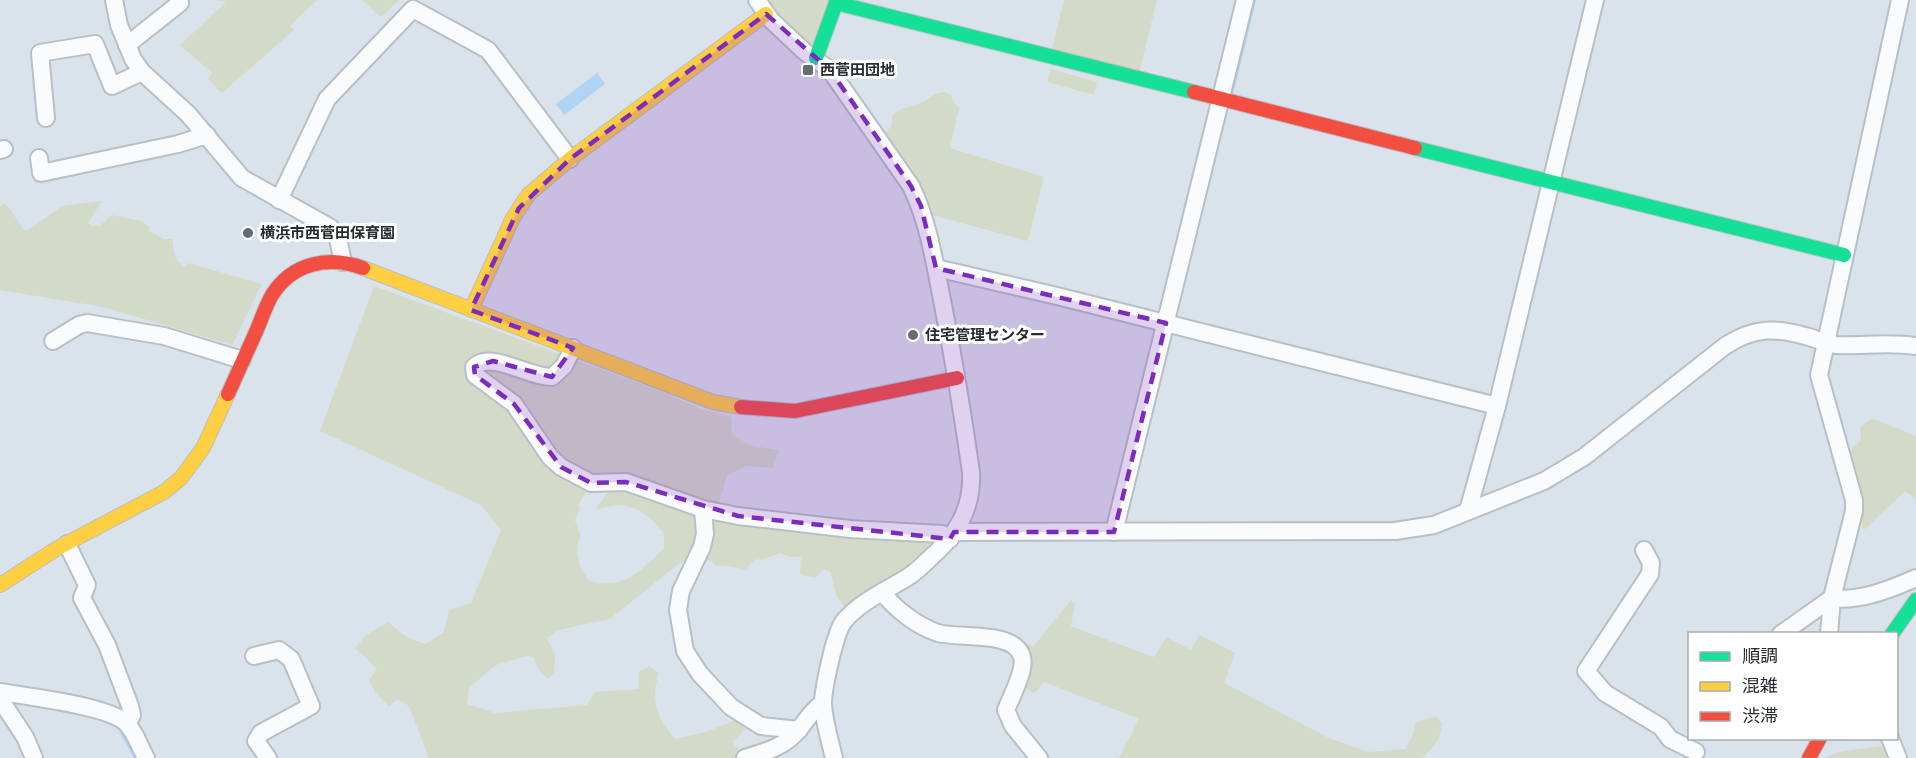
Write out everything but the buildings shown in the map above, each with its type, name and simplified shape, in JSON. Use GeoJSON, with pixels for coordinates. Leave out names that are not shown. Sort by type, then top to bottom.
{"type":"FeatureCollection","features":[{"type":"Feature","properties":{"kind":"street"},"geometry":{"type":"LineString","coordinates":[[114,0],[119,25],[142,72],[188,114],[242,178],[331,228],[337,234],[343,262]]}},
{"type":"Feature","properties":{"kind":"street"},"geometry":{"type":"LineString","coordinates":[[1114,532],[1245,0]]}},
{"type":"Feature","properties":{"kind":"street"},"geometry":{"type":"LineString","coordinates":[[1468,512],[1497,406],[1596,0]]}},
{"type":"Feature","properties":{"kind":"street"},"geometry":{"type":"LineString","coordinates":[[1829,632],[1832,598],[1854,511],[1854,500],[1819,375],[1900,0]]}},
{"type":"Feature","properties":{"kind":"street"},"geometry":{"type":"LineString","coordinates":[[816,58],[836,2],[1844,255]]}},
{"type":"Feature","properties":{"kind":"street"},"geometry":{"type":"LineString","coordinates":[[127,45],[180,3]]}},
{"type":"Feature","properties":{"kind":"street"},"geometry":{"type":"LineString","coordinates":[[471,310],[519,208],[528,195],[762,7],[792,40],[830,70],[911,186],[921,207],[936,268],[957,378],[972,485],[968,506],[952,536],[911,575],[853,612],[837,633],[823,703],[834,758]]}},
{"type":"Feature","properties":{"kind":"street"},"geometry":{"type":"LineString","coordinates":[[279,200],[327,99],[413,9],[488,50],[570,159]]}},
{"type":"Feature","properties":{"kind":"street"},"geometry":{"type":"LineString","coordinates":[[46,118],[40,53],[95,44],[112,86],[142,72]]}},
{"type":"Feature","properties":{"kind":"street"},"geometry":{"type":"LineString","coordinates":[[39,158],[41,173],[178,144],[207,135]]}},
{"type":"Feature","properties":{"kind":"street"},"geometry":{"type":"LineString","coordinates":[[0,585],[67,544],[164,492],[181,478],[203,448],[242,360],[280,283],[300,268],[316,262],[343,262],[713,402],[730,406],[769,411],[816,408],[957,378]]}},
{"type":"Feature","properties":{"kind":"street"},"geometry":{"type":"LineString","coordinates":[[936,268],[1497,406]]}},
{"type":"Feature","properties":{"kind":"street"},"geometry":{"type":"LineString","coordinates":[[53,341],[87,323],[164,336],[242,360]]}},
{"type":"Feature","properties":{"kind":"street"},"geometry":{"type":"LineString","coordinates":[[573,348],[564,366],[552,377],[541,378],[493,361],[478,363],[474,367],[475,375],[514,404],[550,457],[591,483],[626,483],[703,509],[738,516],[850,529],[952,536],[1114,532],[1395,531],[1434,525],[1544,481],[1584,457],[1742,335],[1756,331],[1775,331],[1809,337],[1825,343],[1916,346]]}},
{"type":"Feature","properties":{"kind":"street"},"geometry":{"type":"LineString","coordinates":[[703,509],[705,534],[702,547],[681,591],[678,610],[685,651],[700,674],[731,707],[761,726],[800,730]]}},
{"type":"Feature","properties":{"kind":"street"},"geometry":{"type":"LineString","coordinates":[[67,544],[87,585],[82,598],[107,645],[130,706],[132,715],[128,724]]}},
{"type":"Feature","properties":{"kind":"street"},"geometry":{"type":"LineString","coordinates":[[1644,550],[1651,563],[1650,574],[1586,671],[1605,693],[1660,727],[1670,739],[1697,750]]}},
{"type":"Feature","properties":{"kind":"street"},"geometry":{"type":"LineString","coordinates":[[1782,632],[1832,598],[1842,599],[1868,595],[1916,578]]}},
{"type":"Feature","properties":{"kind":"street"},"geometry":{"type":"LineString","coordinates":[[882,592],[891,603],[924,626],[937,632],[1000,638],[1016,647],[1022,656],[1023,666],[1006,710],[1012,726],[1039,758]]}},
{"type":"Feature","properties":{"kind":"street"},"geometry":{"type":"LineString","coordinates":[[1893,632],[1916,600]]}},
{"type":"Feature","properties":{"kind":"street"},"geometry":{"type":"LineString","coordinates":[[254,656],[279,650],[291,659],[311,706],[261,733],[256,741],[268,758]]}},
{"type":"Feature","properties":{"kind":"street"},"geometry":{"type":"LineString","coordinates":[[0,692],[60,701],[118,717],[128,724],[146,758]]}},
{"type":"Feature","properties":{"kind":"street"},"geometry":{"type":"LineString","coordinates":[[0,699],[25,737],[34,758]]}},
{"type":"Feature","properties":{"kind":"street"},"geometry":{"type":"LineString","coordinates":[[745,758],[775,749],[800,730],[812,711],[823,703]]}},
{"type":"Feature","properties":{"kind":"street"},"geometry":{"type":"LineString","coordinates":[[1809,758],[1819,740]]}},
{"type":"Feature","properties":{"kind":"street"},"geometry":{"type":"LineString","coordinates":[[1891,740],[1898,758]]}},
{"type":"Feature","properties":{"kind":"highlighted area"},"geometry":{"type":"Polygon","coordinates":[[[766,14],[830,70],[911,186],[921,206],[936,268],[1166,323],[1114,532],[954,532],[950,539],[738,516],[626,482],[591,483],[561,467],[514,404],[475,375],[474,367],[493,361],[552,377],[573,348],[471,310],[519,208],[570,159],[766,14]]]}},
{"type":"Feature","properties":{"kind":"green space"},"geometry":{"type":"Polygon","coordinates":[[[214,0],[317,0],[290,26],[294,30],[222,93],[208,79],[212,73],[180,45],[226,2],[214,0]]]}},
{"type":"Feature","properties":{"kind":"green space"},"geometry":{"type":"Polygon","coordinates":[[[362,0],[399,0],[381,17],[362,0]]]}},
{"type":"Feature","properties":{"kind":"green space"},"geometry":{"type":"Polygon","coordinates":[[[761,0],[831,0],[810,50],[761,0]]]}},
{"type":"Feature","properties":{"kind":"green space"},"geometry":{"type":"Polygon","coordinates":[[[1064,0],[1157,0],[1138,77],[1051,54],[1064,0]]]}},
{"type":"Feature","properties":{"kind":"green space"},"geometry":{"type":"Polygon","coordinates":[[[1051,69],[1097,82],[1094,95],[1047,82],[1051,69]]]}},
{"type":"Feature","properties":{"kind":"green space"},"geometry":{"type":"Polygon","coordinates":[[[944,92],[951,95],[959,108],[950,148],[1044,177],[1028,241],[928,214],[882,135],[892,126],[892,116],[896,113],[944,92]]]}},
{"type":"Feature","properties":{"kind":"green space"},"geometry":{"type":"Polygon","coordinates":[[[102,201],[88,223],[91,226],[100,226],[111,215],[142,221],[149,227],[149,231],[164,239],[172,239],[175,257],[185,267],[188,263],[262,284],[232,345],[103,307],[0,290],[0,207],[4,203],[27,231],[62,206],[102,201]]]}},
{"type":"Feature","properties":{"kind":"green space"},"geometry":{"type":"Polygon","coordinates":[[[374,286],[666,393],[699,408],[731,417],[732,435],[752,446],[779,450],[773,468],[746,466],[727,476],[719,502],[708,507],[625,473],[594,480],[578,505],[580,509],[575,520],[580,535],[577,549],[580,567],[589,581],[613,583],[622,581],[639,571],[664,548],[664,533],[642,512],[617,505],[595,510],[611,488],[632,488],[707,516],[749,524],[863,538],[928,542],[939,547],[905,577],[884,588],[849,612],[837,597],[830,572],[824,569],[815,578],[800,573],[801,557],[789,557],[781,553],[754,560],[746,569],[717,566],[709,560],[694,556],[676,566],[610,619],[558,630],[547,638],[555,654],[554,674],[548,679],[539,670],[533,657],[527,656],[496,665],[469,688],[467,704],[495,713],[587,705],[595,692],[639,689],[639,671],[649,666],[659,673],[655,700],[664,724],[675,739],[706,732],[735,720],[745,729],[732,742],[739,749],[779,735],[786,738],[761,750],[734,758],[429,758],[409,706],[398,699],[389,706],[376,694],[369,680],[377,669],[355,648],[366,635],[388,622],[405,636],[425,644],[444,632],[449,610],[471,603],[501,530],[481,505],[320,431],[374,286]]]}},
{"type":"Feature","properties":{"kind":"green space"},"geometry":{"type":"Polygon","coordinates":[[[1872,418],[1916,436],[1916,500],[1905,491],[1865,529],[1862,528],[1863,500],[1849,451],[1861,440],[1860,427],[1872,418]]]}},
{"type":"Feature","properties":{"kind":"green space"},"geometry":{"type":"Polygon","coordinates":[[[1071,600],[1075,603],[1071,626],[1154,657],[1166,637],[1191,650],[1199,635],[1235,653],[1224,683],[1331,739],[1369,752],[1405,749],[1416,723],[1437,717],[1442,723],[1439,739],[1423,758],[1119,758],[1139,719],[1044,682],[1034,693],[1022,686],[1026,668],[1002,636],[1006,631],[1033,647],[1071,600]]]}},
{"type":"Feature","properties":{"kind":"green space"},"geometry":{"type":"Polygon","coordinates":[[[1881,746],[1887,758],[1825,758],[1838,752],[1881,746]]]}},
{"type":"Feature","properties":{"kind":"water"},"geometry":{"type":"Polygon","coordinates":[[[597,73],[605,84],[564,115],[556,104],[597,73]]]}},
{"type":"Feature","properties":{"kind":"waterway"},"geometry":{"type":"LineString","coordinates":[[1231,93],[1254,0]]}},
{"type":"Feature","properties":{"kind":"waterway"},"geometry":{"type":"LineString","coordinates":[[122,732],[136,758]]}},
{"type":"Feature","properties":{"kind":"traffic: fast"},"geometry":{"type":"LineString","coordinates":[[816,58],[837,0]]}},
{"type":"Feature","properties":{"kind":"traffic: fast"},"geometry":{"type":"LineString","coordinates":[[836,3],[1194,92]]}},
{"type":"Feature","properties":{"kind":"traffic: fast"},"geometry":{"type":"LineString","coordinates":[[1415,148],[1844,255]]}},
{"type":"Feature","properties":{"kind":"traffic: fast"},"geometry":{"type":"LineString","coordinates":[[1893,632],[1916,600]]}},
{"type":"Feature","properties":{"kind":"traffic: slow"},"geometry":{"type":"LineString","coordinates":[[471,310],[513,218],[528,195],[570,159],[766,14]]}},
{"type":"Feature","properties":{"kind":"traffic: slow"},"geometry":{"type":"LineString","coordinates":[[363,268],[713,402],[741,407]]}},
{"type":"Feature","properties":{"kind":"traffic: slow"},"geometry":{"type":"LineString","coordinates":[[0,585],[56,549],[164,492],[181,478],[203,448],[228,394]]}},
{"type":"Feature","properties":{"kind":"traffic: jam"},"geometry":{"type":"LineString","coordinates":[[1194,92],[1415,148]]}},
{"type":"Feature","properties":{"kind":"traffic: jam"},"geometry":{"type":"LineString","coordinates":[[228,394],[267,304],[280,284],[301,269],[325,262],[350,264],[363,268]]}},
{"type":"Feature","properties":{"kind":"traffic: jam"},"geometry":{"type":"LineString","coordinates":[[741,407],[795,411],[957,378]]}},
{"type":"Feature","properties":{"kind":"traffic: jam"},"geometry":{"type":"LineString","coordinates":[[1809,758],[1819,740]]}},
{"type":"Feature","properties":{"kind":"place","name":"西菅田団地"},"geometry":{"type":"Point","coordinates":[808,70]}},
{"type":"Feature","properties":{"kind":"place","name":"横浜市西菅田保育園"},"geometry":{"type":"Point","coordinates":[248,233]}},
{"type":"Feature","properties":{"kind":"place","name":"住宅管理センター"},"geometry":{"type":"Point","coordinates":[913,335]}}]}
